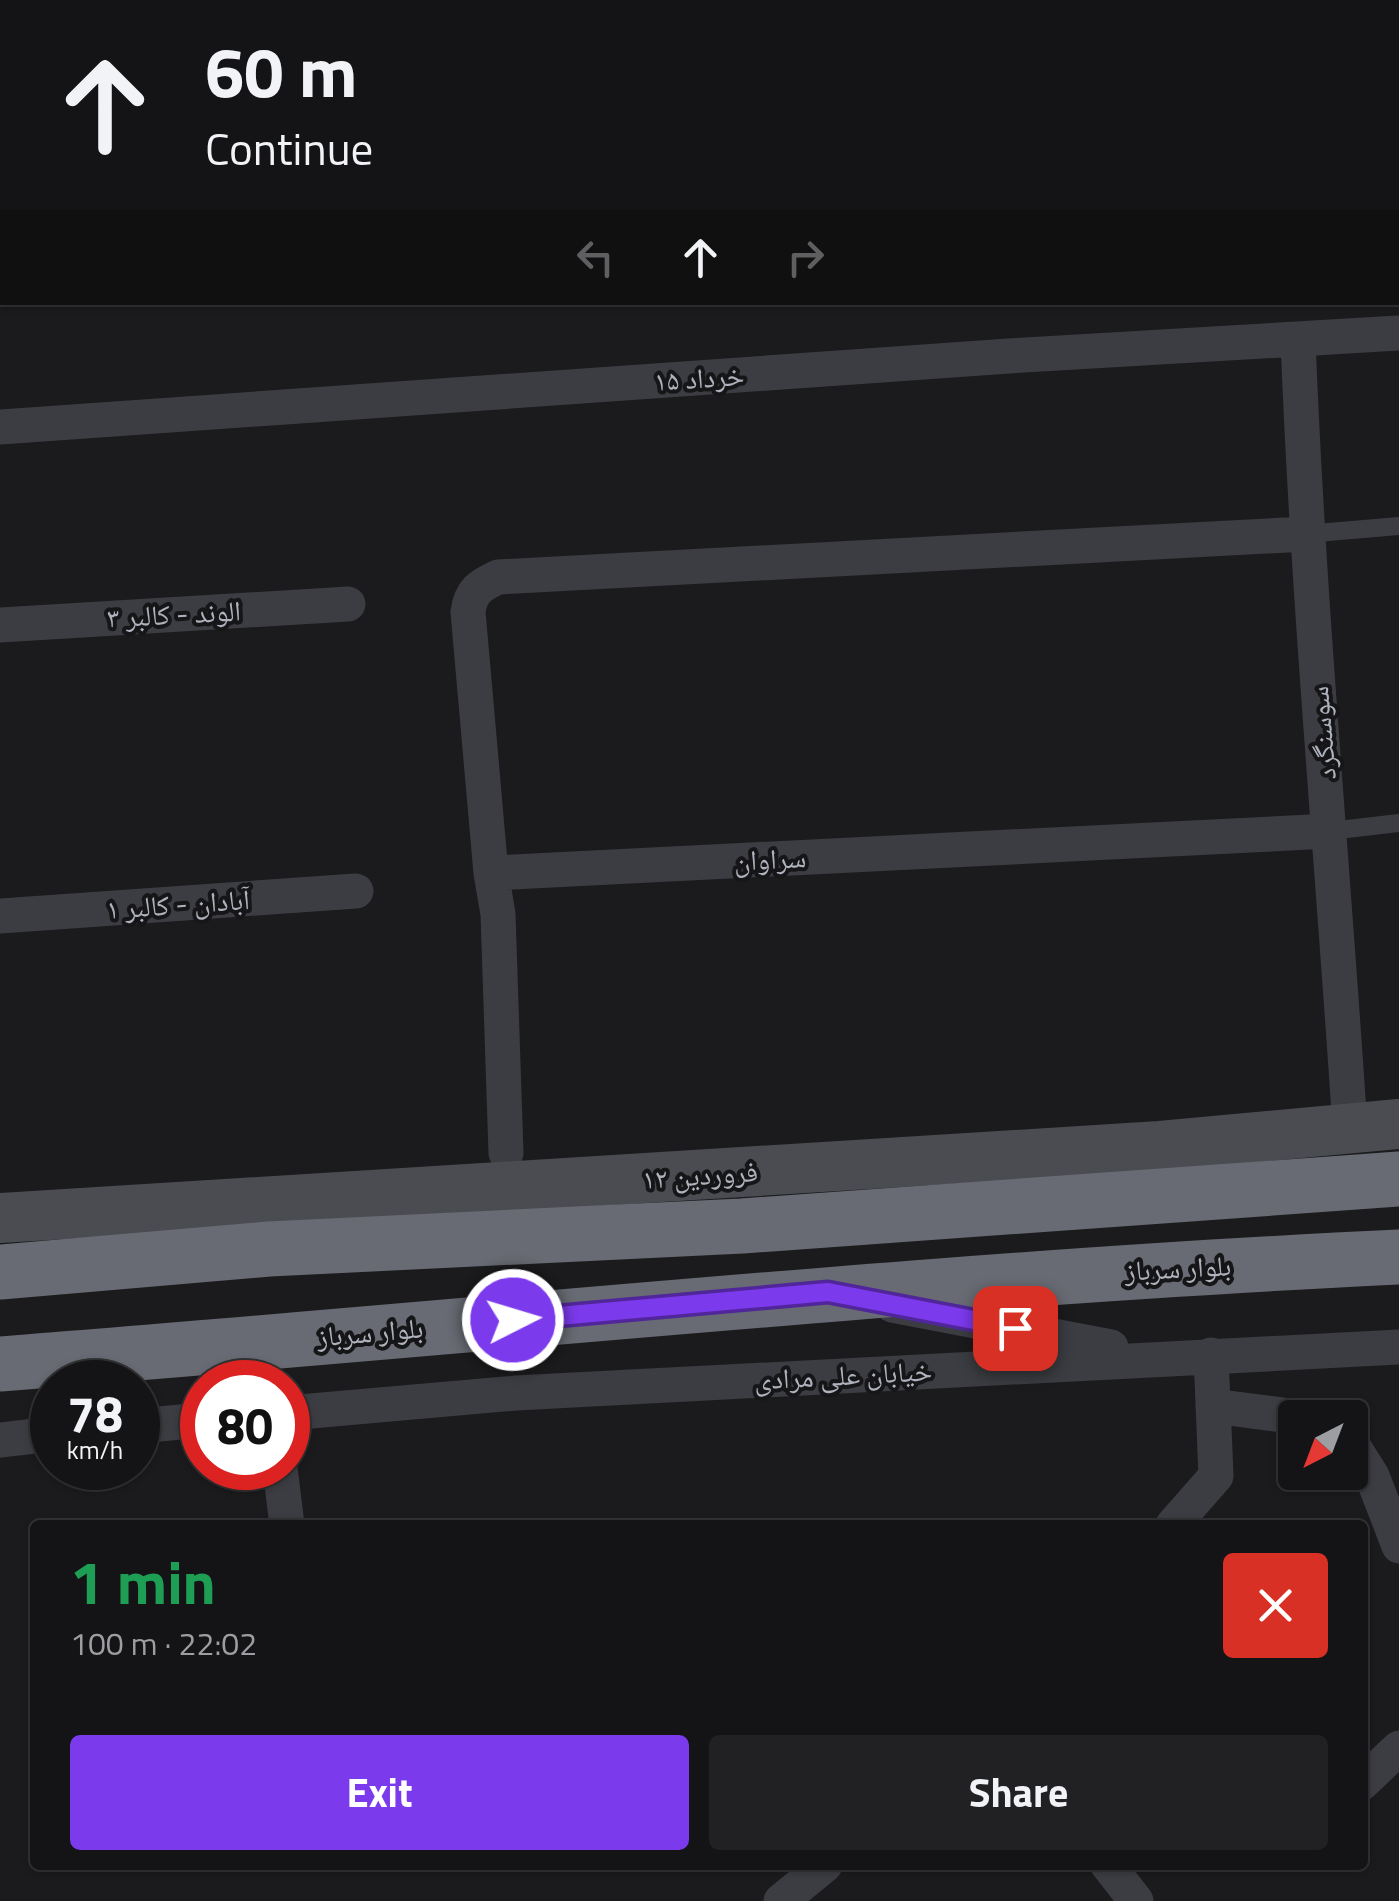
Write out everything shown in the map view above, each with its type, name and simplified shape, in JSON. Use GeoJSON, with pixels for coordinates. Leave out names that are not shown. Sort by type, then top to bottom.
{"type":"FeatureCollection","features":[{"type":"Feature","properties":{"kind":"highway"},"geometry":{"type":"LineString","coordinates":[[25,1270],[269,1249],[694,1229],[1399,1180]]}},
{"type":"Feature","properties":{"kind":"highway"},"geometry":{"type":"LineString","coordinates":[[694,1229],[675,1247],[672,1273],[676,1286],[695,1304]]}},
{"type":"Feature","properties":{"kind":"highway"},"geometry":{"type":"LineString","coordinates":[[606,1233],[618,1243],[630,1269],[626,1298],[618,1310]]}},
{"type":"Feature","properties":{"kind":"highway","name":"بلوار سرباز"},"geometry":{"type":"LineString","coordinates":[[0,1364],[828,1292],[1162,1268],[1399,1257]]}},
{"type":"Feature","properties":{"kind":"street","name":"۱۵ خرداد"},"geometry":{"type":"LineString","coordinates":[[0,427],[1399,333]]}},
{"type":"Feature","properties":{"kind":"street","name":"سوسنگرد"},"geometry":{"type":"LineString","coordinates":[[1298,339],[1306,534],[1350,1128]]}},
{"type":"Feature","properties":{"kind":"street"},"geometry":{"type":"LineString","coordinates":[[506,1153],[498,914],[468,612],[471,595],[481,585],[498,577],[1306,534]]}},
{"type":"Feature","properties":{"kind":"street","name":"الوند - کالبر ۳"},"geometry":{"type":"LineString","coordinates":[[0,625],[348,604]]}},
{"type":"Feature","properties":{"kind":"street","name":"سراوان"},"geometry":{"type":"LineString","coordinates":[[491,873],[1330,831]]}},
{"type":"Feature","properties":{"kind":"street","name":"آبادان - کالبر ۱"},"geometry":{"type":"LineString","coordinates":[[0,916],[356,891]]}},
{"type":"Feature","properties":{"kind":"street","name":"۱۲ فروردین"},"geometry":{"type":"LineString","coordinates":[[0,1218],[1160,1146],[1399,1124]]}},
{"type":"Feature","properties":{"kind":"street"},"geometry":{"type":"LineString","coordinates":[[1068,1205],[1160,1146]]}},
{"type":"Feature","properties":{"kind":"street"},"geometry":{"type":"LineString","coordinates":[[0,1250],[25,1270]]}},
{"type":"Feature","properties":{"kind":"street"},"geometry":{"type":"LineString","coordinates":[[828,1292],[1165,1357]]}},
{"type":"Feature","properties":{"kind":"street","name":"خیابان علی مرادی"},"geometry":{"type":"LineString","coordinates":[[310,1410],[516,1393],[1399,1347]]}},
{"type":"Feature","properties":{"kind":"street"},"geometry":{"type":"LineString","coordinates":[[1177,1520],[1216,1476],[1211,1355]]}},
{"type":"Feature","properties":{"kind":"street"},"geometry":{"type":"LineString","coordinates":[[1213,1406],[1278,1414]]}},
{"type":"Feature","properties":{"kind":"street"},"geometry":{"type":"LineString","coordinates":[[0,1440],[30,1437]]}},
{"type":"Feature","properties":{"kind":"street"},"geometry":{"type":"LineString","coordinates":[[1368,1470],[1399,1546]]}},
{"type":"Feature","properties":{"kind":"street"},"geometry":{"type":"LineString","coordinates":[[283,1490],[286,1520]]}},
{"type":"Feature","properties":{"kind":"street"},"geometry":{"type":"LineString","coordinates":[[1368,1778],[1399,1748]]}},
{"type":"Feature","properties":{"kind":"street"},"geometry":{"type":"LineString","coordinates":[[781,1901],[819,1870]]}},
{"type":"Feature","properties":{"kind":"street"},"geometry":{"type":"LineString","coordinates":[[1112,1870],[1136,1901]]}},
{"type":"Feature","properties":{"kind":"lane"},"geometry":{"type":"LineString","coordinates":[[1306,534],[1399,526]]}},
{"type":"Feature","properties":{"kind":"lane"},"geometry":{"type":"LineString","coordinates":[[1330,831],[1399,824]]}},
{"type":"Feature","properties":{"kind":"route"},"geometry":{"type":"LineString","coordinates":[[513,1320],[828,1292],[1015,1328]]}}]}
